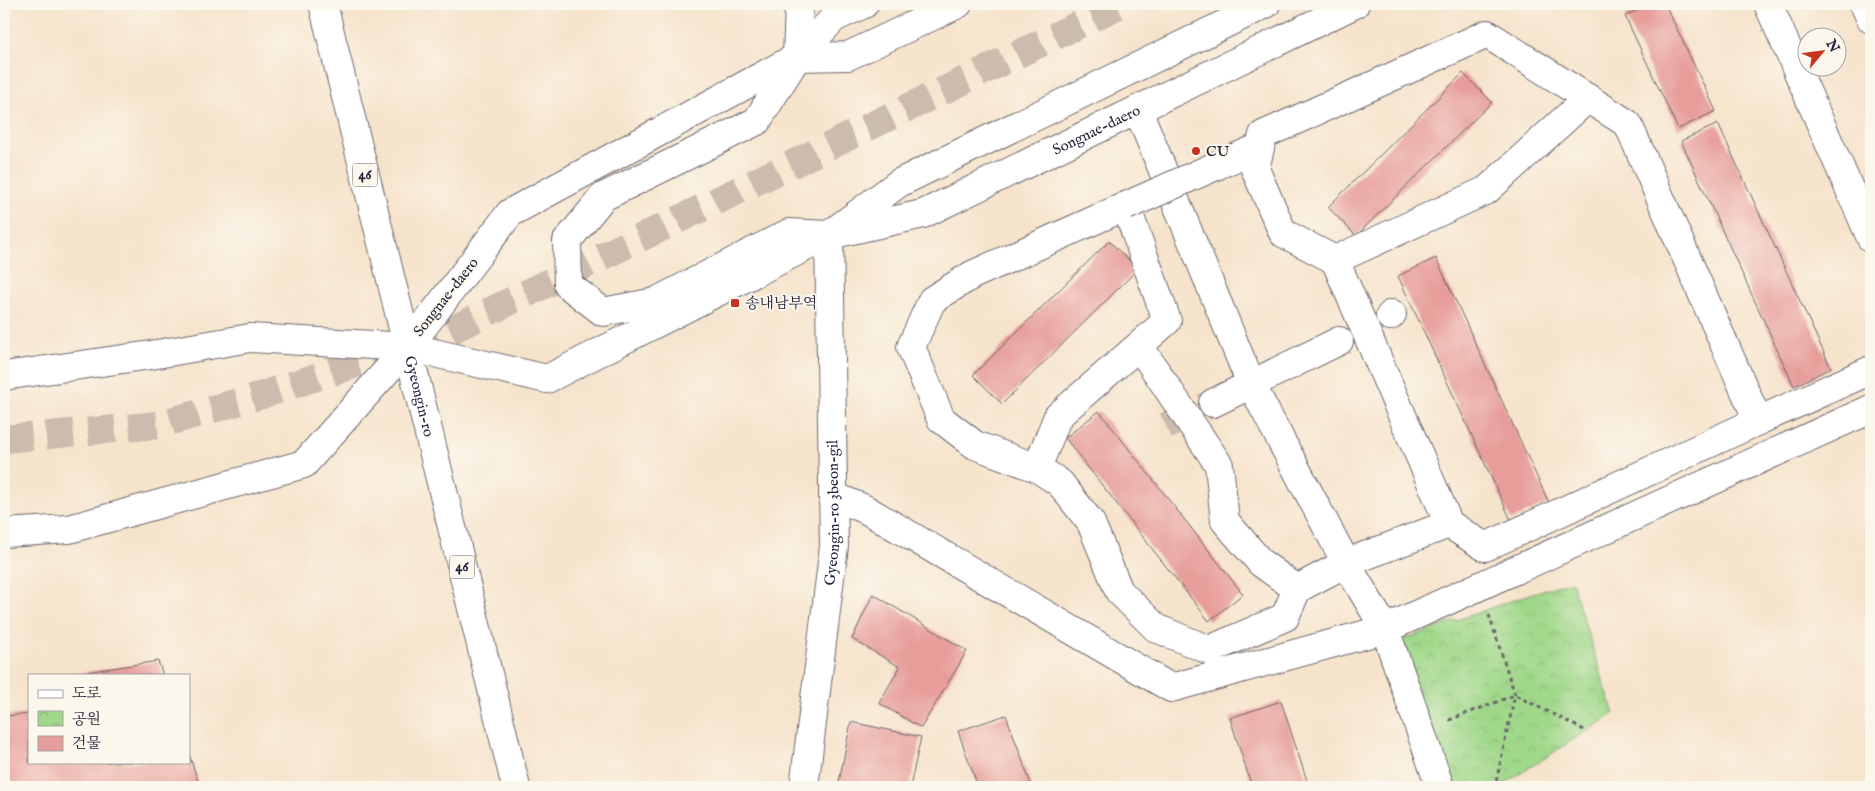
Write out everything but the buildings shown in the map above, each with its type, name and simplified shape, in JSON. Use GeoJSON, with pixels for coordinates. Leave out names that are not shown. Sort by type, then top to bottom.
{"type":"FeatureCollection","features":[{"type":"Feature","properties":{"kind":"street","name":"Gyeongin-ro"},"geometry":{"type":"LineString","coordinates":[[323,4],[516,787]]}},
{"type":"Feature","properties":{"kind":"street"},"geometry":{"type":"LineString","coordinates":[[799,4],[796,57],[757,121],[603,197],[568,241],[568,284],[603,312],[655,302],[789,233],[830,235]]}},
{"type":"Feature","properties":{"kind":"street","name":"Songnae-daero"},"geometry":{"type":"LineString","coordinates":[[864,4],[834,18],[796,57],[510,213],[408,347],[547,379],[830,235],[898,183],[1266,4]]}},
{"type":"Feature","properties":{"kind":"street","name":"Songnae-daero"},"geometry":{"type":"LineString","coordinates":[[796,57],[848,56],[958,4]]}},
{"type":"Feature","properties":{"kind":"street","name":"Songnae-daero"},"geometry":{"type":"LineString","coordinates":[[830,235],[923,214],[1355,4]]}},
{"type":"Feature","properties":{"kind":"street"},"geometry":{"type":"LineString","coordinates":[[1768,4],[1871,238]]}},
{"type":"Feature","properties":{"kind":"street"},"geometry":{"type":"LineString","coordinates":[[1864,4],[1871,19]]}},
{"type":"Feature","properties":{"kind":"street"},"geometry":{"type":"LineString","coordinates":[[1758,421],[1628,124],[1487,34],[1263,135],[1255,169],[1283,233],[1335,260],[1449,524],[1485,547],[1871,370]]}},
{"type":"Feature","properties":{"kind":"street"},"geometry":{"type":"LineString","coordinates":[[1335,260],[1487,190],[1588,98]]}},
{"type":"Feature","properties":{"kind":"street"},"geometry":{"type":"LineString","coordinates":[[1138,110],[1251,384],[1346,563],[1385,629],[1440,787]]}},
{"type":"Feature","properties":{"kind":"street"},"geometry":{"type":"LineString","coordinates":[[1260,147],[972,275],[932,300],[911,347],[940,419],[976,445],[1037,468],[1060,483],[1091,523],[1120,592],[1156,628],[1209,650],[1285,617],[1297,589],[1346,563],[1449,524]]}},
{"type":"Feature","properties":{"kind":"street"},"geometry":{"type":"LineString","coordinates":[[1037,468],[1058,416],[1167,321],[1126,206]]}},
{"type":"Feature","properties":{"kind":"street","name":"Gyeongin-ro 3beon-gil"},"geometry":{"type":"LineString","coordinates":[[804,787],[834,546],[830,235]]}},
{"type":"Feature","properties":{"kind":"street"},"geometry":{"type":"LineString","coordinates":[[4,376],[151,355],[250,338],[408,347]]}},
{"type":"Feature","properties":{"kind":"street"},"geometry":{"type":"LineString","coordinates":[[1213,403],[1339,341]]}},
{"type":"Feature","properties":{"kind":"street"},"geometry":{"type":"LineString","coordinates":[[1139,346],[1219,465],[1226,521],[1261,563],[1297,589]]}},
{"type":"Feature","properties":{"kind":"street"},"geometry":{"type":"LineString","coordinates":[[4,533],[70,529],[304,464],[408,347]]}},
{"type":"Feature","properties":{"kind":"street"},"geometry":{"type":"LineString","coordinates":[[833,496],[865,509],[1171,688],[1385,629],[1871,409]]}},
{"type":"Feature","properties":{"kind":"path"},"geometry":{"type":"LineString","coordinates":[[1480,586],[1515,695],[1495,787]]}},
{"type":"Feature","properties":{"kind":"path"},"geometry":{"type":"LineString","coordinates":[[1447,721],[1515,695],[1586,731]]}},
{"type":"Feature","properties":{"kind":"green space"},"geometry":{"type":"Polygon","coordinates":[[[1571,581],[1614,714],[1499,787],[1452,787],[1399,641],[1571,581]]]}},
{"type":"Feature","properties":{"kind":"tunnel"},"geometry":{"type":"LineString","coordinates":[[4,439],[158,425],[262,395],[435,338],[1121,4]]}},
{"type":"Feature","properties":{"kind":"tunnel"},"geometry":{"type":"LineString","coordinates":[[1166,426],[1213,403]]}},
{"type":"Feature","properties":{"kind":"place","name":"CU"},"geometry":{"type":"Point","coordinates":[1196,151]}},
{"type":"Feature","properties":{"kind":"place","name":"송내남부역"},"geometry":{"type":"Point","coordinates":[735,303]}}]}
